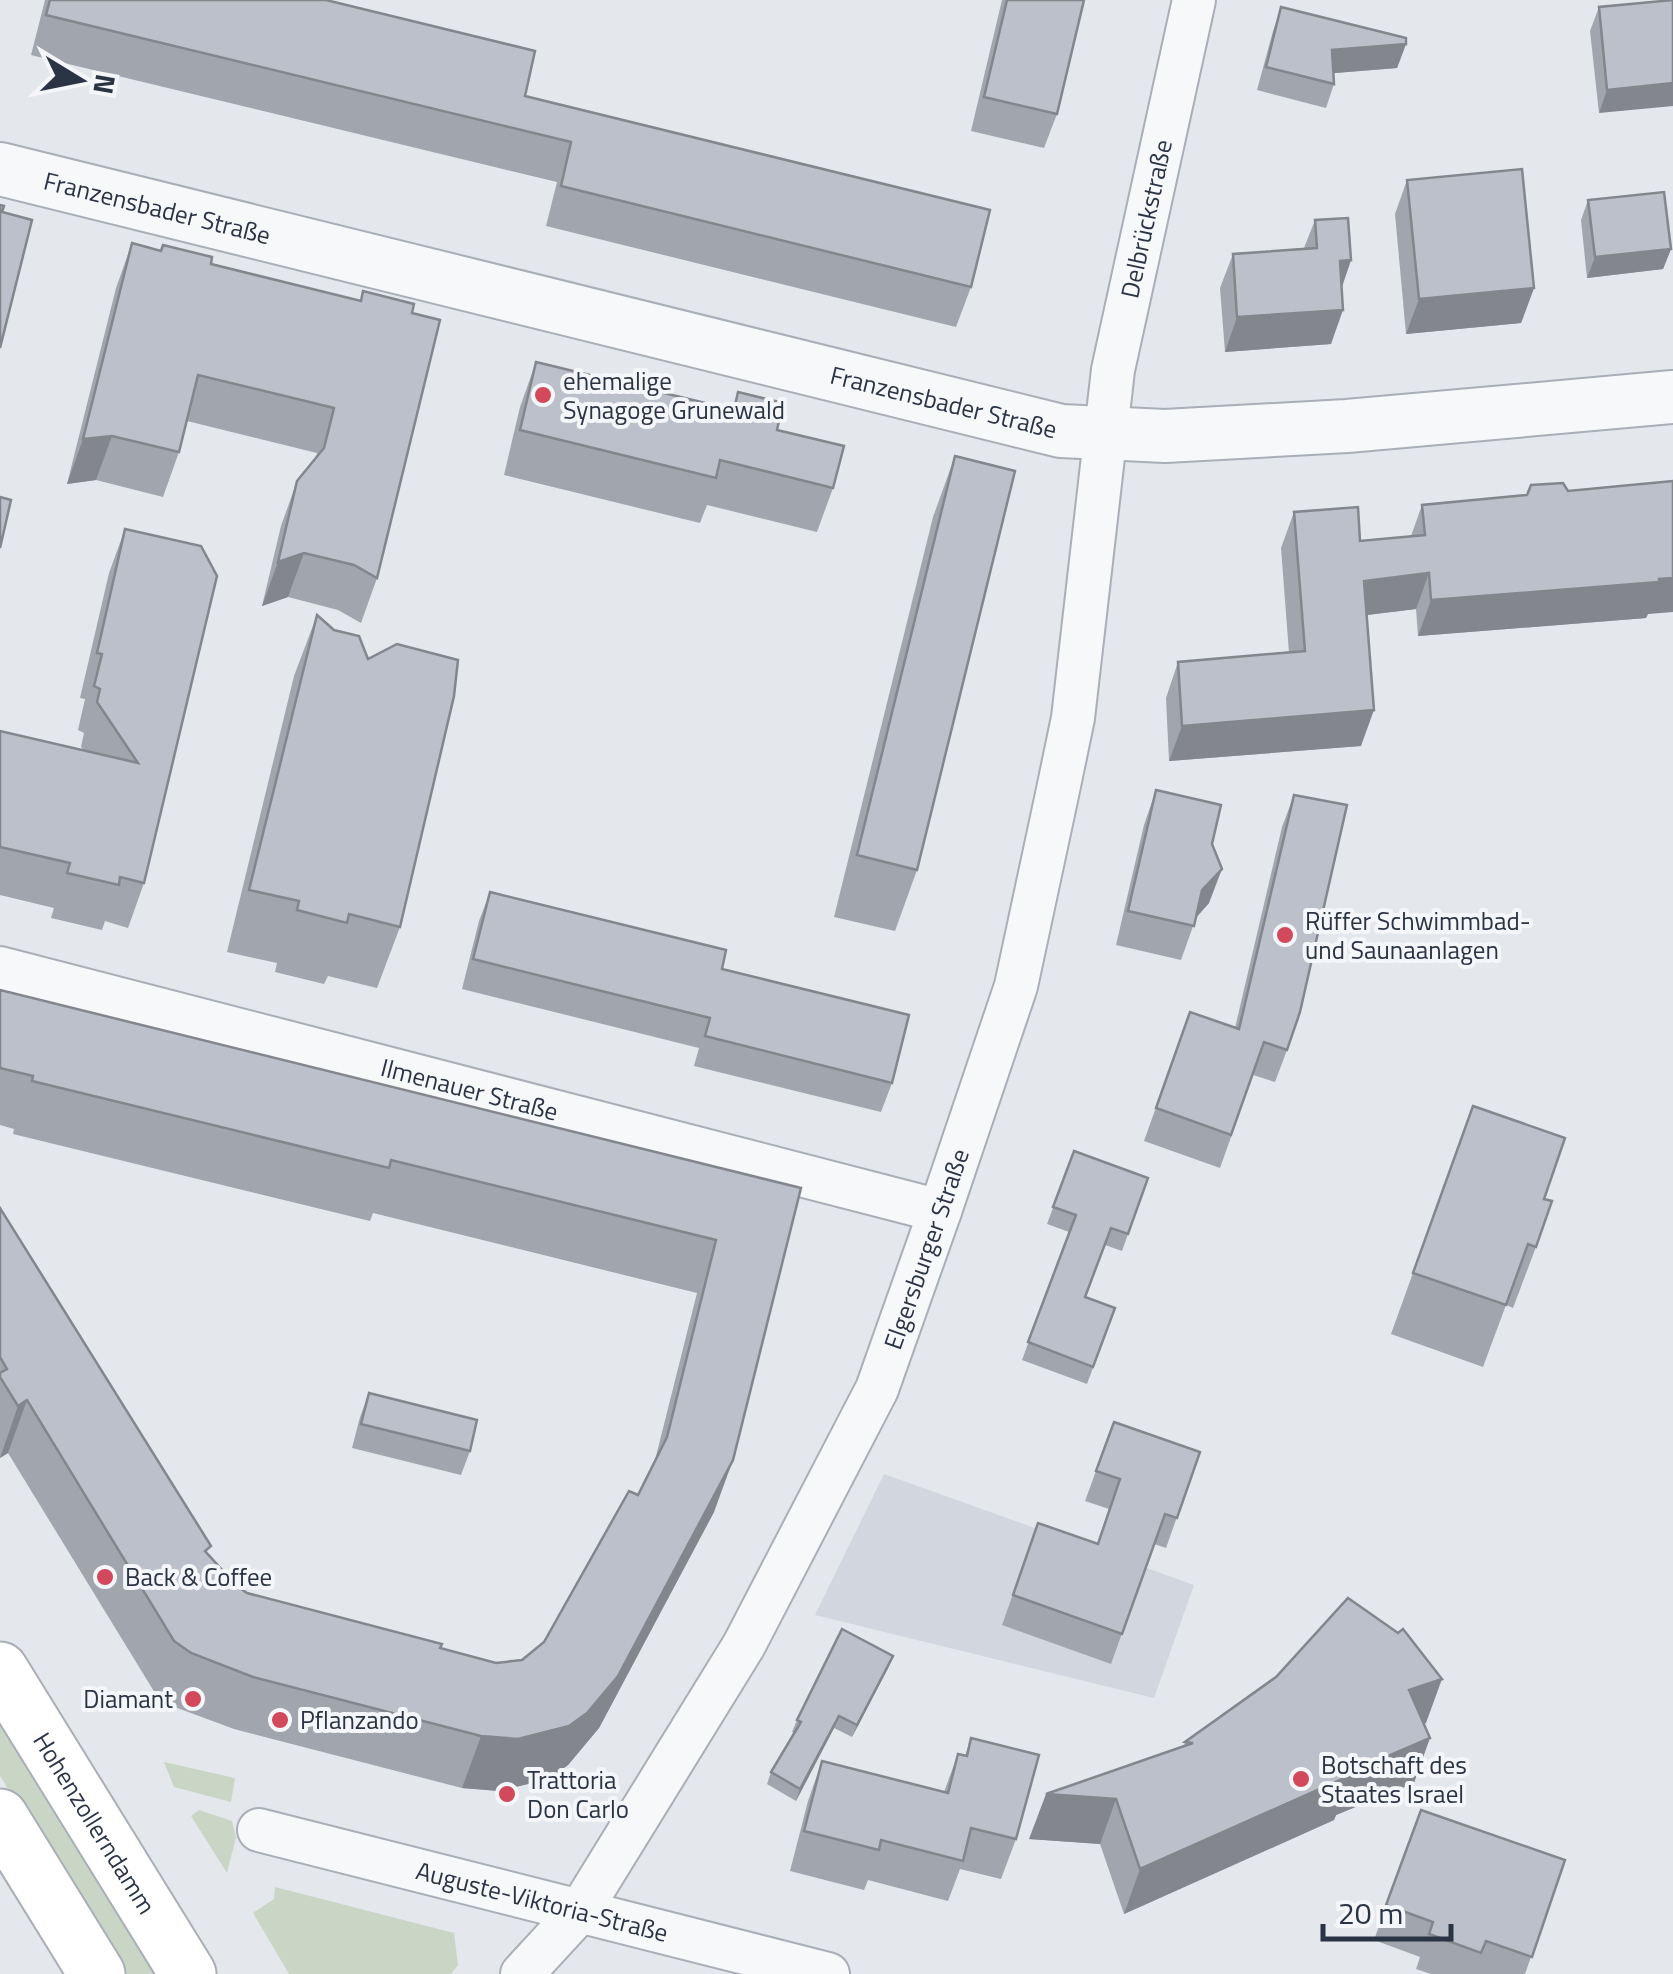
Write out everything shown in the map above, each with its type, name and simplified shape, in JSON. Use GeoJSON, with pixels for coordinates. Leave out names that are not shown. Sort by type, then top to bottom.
{"type":"FeatureCollection","features":[{"type":"Feature","properties":{"kind":"main road","name":"Hohenzollerndamm"},"geometry":{"type":"LineString","coordinates":[[0,1670],[188,1974]]}},
{"type":"Feature","properties":{"kind":"main road"},"geometry":{"type":"LineString","coordinates":[[0,1817],[97,1974]]}},
{"type":"Feature","properties":{"kind":"street","name":"Delbrückstraße"},"geometry":{"type":"LineString","coordinates":[[1105,435],[1127,297],[1194,0]]}},
{"type":"Feature","properties":{"kind":"street","name":"Franzensbader Straße"},"geometry":{"type":"LineString","coordinates":[[0,169],[1002,418],[1105,435],[1347,426],[1673,397]]}},
{"type":"Feature","properties":{"kind":"street","name":"Elgersburger Straße"},"geometry":{"type":"LineString","coordinates":[[522,1974],[580,1911],[744,1645],[878,1389],[1016,986],[1073,718],[1105,435]]}},
{"type":"Feature","properties":{"kind":"street","name":"Ilmenauer Straße"},"geometry":{"type":"LineString","coordinates":[[0,968],[940,1211]]}},
{"type":"Feature","properties":{"kind":"street","name":"Auguste-Viktoria-Straße"},"geometry":{"type":"LineString","coordinates":[[259,1830],[828,1974]]}},
{"type":"Feature","properties":{"kind":"shaded area"},"geometry":{"type":"Polygon","coordinates":[[[884,1474],[1194,1585],[1154,1698],[815,1615],[884,1474]]]}},
{"type":"Feature","properties":{"kind":"green space"},"geometry":{"type":"Polygon","coordinates":[[[0,1713],[161,1974],[123,1974],[0,1776],[0,1713]]]}},
{"type":"Feature","properties":{"kind":"green space"},"geometry":{"type":"Polygon","coordinates":[[[164,1762],[235,1778],[231,1802],[174,1787],[164,1762]]]}},
{"type":"Feature","properties":{"kind":"green space"},"geometry":{"type":"Polygon","coordinates":[[[199,1810],[232,1821],[236,1837],[227,1873],[191,1816],[199,1810]]]}},
{"type":"Feature","properties":{"kind":"green space"},"geometry":{"type":"Polygon","coordinates":[[[275,1887],[454,1933],[458,1965],[451,1974],[289,1974],[253,1913],[274,1899],[275,1887]]]}},
{"type":"Feature","properties":{"kind":"building"},"geometry":{"type":"Polygon","coordinates":[[[50,0],[326,0],[535,51],[525,96],[990,210],[971,287],[561,186],[571,142],[46,15],[50,0]]]}},
{"type":"Feature","properties":{"kind":"building"},"geometry":{"type":"Polygon","coordinates":[[[1007,0],[1084,0],[1057,114],[984,97],[1007,0]]]}},
{"type":"Feature","properties":{"kind":"building"},"geometry":{"type":"Polygon","coordinates":[[[1673,0],[1673,83],[1607,90],[1599,7],[1673,0]]]}},
{"type":"Feature","properties":{"kind":"building"},"geometry":{"type":"Polygon","coordinates":[[[1281,7],[1406,38],[1406,44],[1332,50],[1334,84],[1266,67],[1281,7]]]}},
{"type":"Feature","properties":{"kind":"building"},"geometry":{"type":"Polygon","coordinates":[[[1522,169],[1534,288],[1419,299],[1407,180],[1522,169]]]}},
{"type":"Feature","properties":{"kind":"building"},"geometry":{"type":"Polygon","coordinates":[[[1664,192],[1671,249],[1595,257],[1588,200],[1664,192]]]}},
{"type":"Feature","properties":{"kind":"building"},"geometry":{"type":"Polygon","coordinates":[[[0,205],[4,206],[2,212],[32,220],[0,348],[0,205]]]}},
{"type":"Feature","properties":{"kind":"building"},"geometry":{"type":"Polygon","coordinates":[[[1348,218],[1351,260],[1340,261],[1343,310],[1237,317],[1233,254],[1317,248],[1315,220],[1348,218]]]}},
{"type":"Feature","properties":{"kind":"building"},"geometry":{"type":"Polygon","coordinates":[[[132,243],[161,251],[163,245],[212,257],[211,264],[361,301],[363,291],[414,304],[412,313],[440,320],[377,578],[354,565],[304,553],[278,562],[297,481],[324,448],[334,408],[198,375],[179,452],[112,436],[83,439],[132,243]]]}},
{"type":"Feature","properties":{"kind":"building"},"geometry":{"type":"Polygon","coordinates":[[[536,362],[734,410],[738,392],[783,403],[777,430],[844,446],[833,488],[720,460],[716,478],[520,430],[536,362]]]}},
{"type":"Feature","properties":{"kind":"building"},"geometry":{"type":"Polygon","coordinates":[[[955,456],[1015,471],[917,870],[857,855],[955,456]]]}},
{"type":"Feature","properties":{"kind":"building"},"geometry":{"type":"Polygon","coordinates":[[[1673,481],[1673,578],[1431,600],[1429,573],[1364,581],[1374,710],[1182,726],[1178,662],[1305,651],[1294,512],[1358,507],[1360,541],[1425,535],[1422,505],[1527,495],[1531,485],[1563,483],[1568,491],[1673,481]]]}},
{"type":"Feature","properties":{"kind":"building"},"geometry":{"type":"Polygon","coordinates":[[[0,497],[11,500],[0,548],[0,497]]]}},
{"type":"Feature","properties":{"kind":"building"},"geometry":{"type":"Polygon","coordinates":[[[125,529],[201,546],[217,576],[144,883],[120,877],[119,885],[67,873],[70,863],[0,847],[0,731],[138,763],[97,702],[100,689],[94,686],[102,654],[97,653],[125,529]]]}},
{"type":"Feature","properties":{"kind":"building"},"geometry":{"type":"Polygon","coordinates":[[[317,615],[334,630],[359,636],[368,659],[397,644],[458,660],[454,696],[400,927],[349,914],[347,923],[297,910],[299,901],[249,890],[317,615]]]}},
{"type":"Feature","properties":{"kind":"building"},"geometry":{"type":"Polygon","coordinates":[[[1156,790],[1221,805],[1212,844],[1222,869],[1202,890],[1194,926],[1128,911],[1156,790]]]}},
{"type":"Feature","properties":{"kind":"building"},"geometry":{"type":"Polygon","coordinates":[[[1294,795],[1347,805],[1300,1012],[1287,1050],[1264,1042],[1231,1135],[1156,1108],[1190,1012],[1239,1029],[1294,795]]]}},
{"type":"Feature","properties":{"kind":"building"},"geometry":{"type":"Polygon","coordinates":[[[490,892],[726,950],[722,969],[909,1015],[892,1083],[705,1036],[710,1018],[473,959],[490,892]]]}},
{"type":"Feature","properties":{"kind":"building"},"geometry":{"type":"Polygon","coordinates":[[[0,990],[801,1188],[733,1460],[618,1676],[587,1713],[569,1726],[518,1739],[481,1736],[253,1677],[191,1653],[174,1641],[27,1400],[18,1406],[0,1377],[7,1369],[0,1357],[0,1208],[211,1546],[205,1551],[236,1585],[247,1593],[442,1644],[440,1648],[496,1663],[522,1660],[544,1642],[629,1491],[638,1495],[667,1437],[716,1240],[391,1160],[389,1168],[32,1081],[33,1076],[0,1068],[0,990]]]}},
{"type":"Feature","properties":{"kind":"building"},"geometry":{"type":"Polygon","coordinates":[[[1473,1106],[1565,1138],[1544,1199],[1552,1201],[1536,1247],[1528,1244],[1506,1305],[1413,1273],[1473,1106]]]}},
{"type":"Feature","properties":{"kind":"building"},"geometry":{"type":"Polygon","coordinates":[[[1074,1151],[1148,1178],[1128,1234],[1111,1228],[1085,1297],[1115,1308],[1093,1367],[1028,1342],[1076,1215],[1053,1207],[1074,1151]]]}},
{"type":"Feature","properties":{"kind":"building"},"geometry":{"type":"Polygon","coordinates":[[[369,1393],[477,1420],[470,1451],[361,1424],[369,1393]]]}},
{"type":"Feature","properties":{"kind":"building"},"geometry":{"type":"Polygon","coordinates":[[[1114,1422],[1200,1452],[1177,1518],[1165,1514],[1122,1634],[1013,1595],[1038,1523],[1098,1544],[1120,1479],[1096,1471],[1114,1422]]]}},
{"type":"Feature","properties":{"kind":"building","name":"Botschaft des Staates Israel"},"geometry":{"type":"Polygon","coordinates":[[[1348,1598],[1398,1633],[1403,1629],[1442,1679],[1409,1690],[1430,1738],[1140,1869],[1116,1799],[1046,1794],[1193,1743],[1185,1742],[1276,1677],[1348,1598]]]}},
{"type":"Feature","properties":{"kind":"building"},"geometry":{"type":"Polygon","coordinates":[[[842,1629],[893,1656],[857,1725],[839,1716],[800,1789],[771,1772],[801,1722],[797,1720],[842,1629]]]}},
{"type":"Feature","properties":{"kind":"building"},"geometry":{"type":"Polygon","coordinates":[[[971,1738],[1039,1755],[1016,1839],[971,1828],[963,1861],[881,1840],[879,1850],[804,1831],[822,1761],[948,1793],[958,1754],[967,1756],[971,1738]]]}},
{"type":"Feature","properties":{"kind":"building"},"geometry":{"type":"Polygon","coordinates":[[[1421,1810],[1565,1860],[1532,1957],[1486,1941],[1481,1953],[1429,1934],[1433,1922],[1386,1905],[1421,1810]]]}},
{"type":"Feature","properties":{"kind":"place","name":"ehemalige Synagoge Grunewald"},"geometry":{"type":"Point","coordinates":[543,395]}},
{"type":"Feature","properties":{"kind":"place","name":"Rüffer Schwimmbad- und Saunaanlagen"},"geometry":{"type":"Point","coordinates":[1285,935]}},
{"type":"Feature","properties":{"kind":"place","name":"Back & Coffee"},"geometry":{"type":"Point","coordinates":[105,1577]}},
{"type":"Feature","properties":{"kind":"place","name":"Diamant"},"geometry":{"type":"Point","coordinates":[193,1699]}},
{"type":"Feature","properties":{"kind":"place","name":"Pflanzando"},"geometry":{"type":"Point","coordinates":[280,1720]}},
{"type":"Feature","properties":{"kind":"place","name":"Botschaft des Staates Israel"},"geometry":{"type":"Point","coordinates":[1301,1779]}},
{"type":"Feature","properties":{"kind":"place","name":"Trattoria Don Carlo"},"geometry":{"type":"Point","coordinates":[507,1794]}}]}
